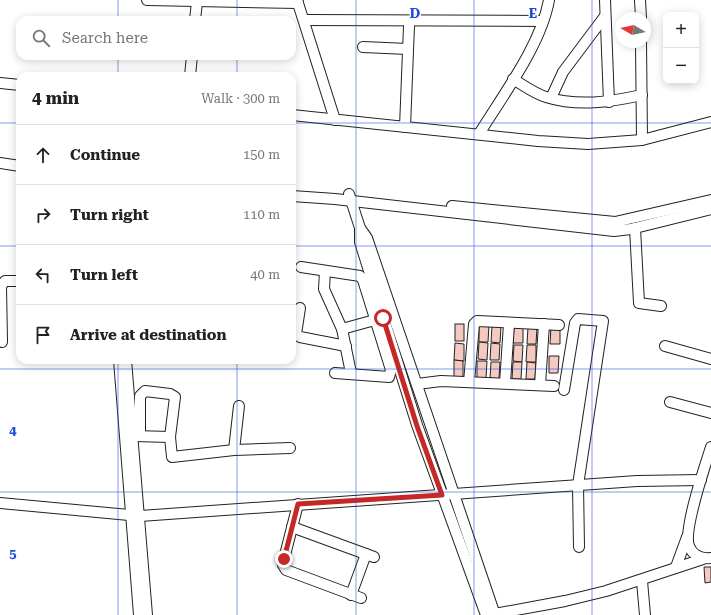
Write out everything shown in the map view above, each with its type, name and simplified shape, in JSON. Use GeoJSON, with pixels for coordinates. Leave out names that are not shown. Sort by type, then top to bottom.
{"type":"FeatureCollection","features":[{"type":"Feature","properties":{"kind":"street"},"geometry":{"type":"LineString","coordinates":[[146,0],[197,2],[297,2],[335,120]]}},
{"type":"Feature","properties":{"kind":"street"},"geometry":{"type":"LineString","coordinates":[[605,0],[604,16],[609,102]]}},
{"type":"Feature","properties":{"kind":"street"},"geometry":{"type":"LineString","coordinates":[[640,0],[641,12]]}},
{"type":"Feature","properties":{"kind":"street"},"geometry":{"type":"LineString","coordinates":[[479,134],[513,80],[552,1]]}},
{"type":"Feature","properties":{"kind":"street"},"geometry":{"type":"LineString","coordinates":[[195,16],[197,2]]}},
{"type":"Feature","properties":{"kind":"street"},"geometry":{"type":"LineString","coordinates":[[551,98],[563,72],[604,16]]}},
{"type":"Feature","properties":{"kind":"street"},"geometry":{"type":"LineString","coordinates":[[304,20],[543,21]]}},
{"type":"Feature","properties":{"kind":"street"},"geometry":{"type":"LineString","coordinates":[[404,127],[409,26]]}},
{"type":"Feature","properties":{"kind":"street"},"geometry":{"type":"LineString","coordinates":[[363,47],[408,49]]}},
{"type":"Feature","properties":{"kind":"street"},"geometry":{"type":"LineString","coordinates":[[641,48],[642,140]]}},
{"type":"Feature","properties":{"kind":"street"},"geometry":{"type":"LineString","coordinates":[[190,72],[192,60]]}},
{"type":"Feature","properties":{"kind":"street"},"geometry":{"type":"LineString","coordinates":[[513,80],[545,97],[578,102],[609,102],[642,95]]}},
{"type":"Feature","properties":{"kind":"street"},"geometry":{"type":"LineString","coordinates":[[0,83],[16,85]]}},
{"type":"Feature","properties":{"kind":"street"},"geometry":{"type":"LineString","coordinates":[[296,115],[538,141],[588,144],[642,140],[711,122]]}},
{"type":"Feature","properties":{"kind":"street"},"geometry":{"type":"LineString","coordinates":[[0,157],[16,159]]}},
{"type":"Feature","properties":{"kind":"street"},"geometry":{"type":"LineString","coordinates":[[0,163],[16,165]]}},
{"type":"Feature","properties":{"kind":"street"},"geometry":{"type":"LineString","coordinates":[[296,190],[614,231],[635,228],[711,209]]}},
{"type":"Feature","properties":{"kind":"street"},"geometry":{"type":"LineString","coordinates":[[296,196],[350,197],[615,222],[711,200]]}},
{"type":"Feature","properties":{"kind":"street"},"geometry":{"type":"LineString","coordinates":[[335,373],[352,373],[389,377],[392,370],[384,317],[367,238],[360,228],[350,197]]}},
{"type":"Feature","properties":{"kind":"street"},"geometry":{"type":"LineString","coordinates":[[635,228],[639,302],[661,306]]}},
{"type":"Feature","properties":{"kind":"street"},"geometry":{"type":"LineString","coordinates":[[301,267],[360,276],[384,317],[417,384],[454,494],[490,615]]}},
{"type":"Feature","properties":{"kind":"street"},"geometry":{"type":"LineString","coordinates":[[325,271],[324,289],[342,329],[352,373]]}},
{"type":"Feature","properties":{"kind":"street"},"geometry":{"type":"LineString","coordinates":[[2,342],[1,286],[5,281],[16,281]]}},
{"type":"Feature","properties":{"kind":"street"},"geometry":{"type":"LineString","coordinates":[[300,308],[296,334],[300,337],[346,346]]}},
{"type":"Feature","properties":{"kind":"street"},"geometry":{"type":"LineString","coordinates":[[342,329],[384,317]]}},
{"type":"Feature","properties":{"kind":"street"},"geometry":{"type":"LineString","coordinates":[[384,317],[417,426],[442,495],[490,615]]}},
{"type":"Feature","properties":{"kind":"street"},"geometry":{"type":"LineString","coordinates":[[564,390],[575,323],[578,319],[603,321],[578,485],[579,547]]}},
{"type":"Feature","properties":{"kind":"street"},"geometry":{"type":"LineString","coordinates":[[469,382],[474,324],[477,321],[509,324],[559,324]]}},
{"type":"Feature","properties":{"kind":"street"},"geometry":{"type":"LineString","coordinates":[[505,383],[509,324]]}},
{"type":"Feature","properties":{"kind":"street"},"geometry":{"type":"LineString","coordinates":[[540,385],[544,324]]}},
{"type":"Feature","properties":{"kind":"street"},"geometry":{"type":"LineString","coordinates":[[665,346],[711,359]]}},
{"type":"Feature","properties":{"kind":"street"},"geometry":{"type":"LineString","coordinates":[[119,364],[147,615]]}},
{"type":"Feature","properties":{"kind":"street"},"geometry":{"type":"LineString","coordinates":[[127,364],[136,436]]}},
{"type":"Feature","properties":{"kind":"street"},"geometry":{"type":"LineString","coordinates":[[417,384],[441,381],[554,386]]}},
{"type":"Feature","properties":{"kind":"street"},"geometry":{"type":"LineString","coordinates":[[139,615],[136,516],[136,436],[140,396],[146,391],[170,394],[175,398],[170,437],[172,457],[234,450],[290,448]]}},
{"type":"Feature","properties":{"kind":"street"},"geometry":{"type":"LineString","coordinates":[[670,402],[711,413]]}},
{"type":"Feature","properties":{"kind":"street"},"geometry":{"type":"LineString","coordinates":[[234,450],[239,406]]}},
{"type":"Feature","properties":{"kind":"street"},"geometry":{"type":"LineString","coordinates":[[136,436],[170,437]]}},
{"type":"Feature","properties":{"kind":"street"},"geometry":{"type":"LineString","coordinates":[[676,567],[687,536],[711,447]]}},
{"type":"Feature","properties":{"kind":"street"},"geometry":{"type":"LineString","coordinates":[[0,503],[136,516],[578,485],[701,480]]}},
{"type":"Feature","properties":{"kind":"street"},"geometry":{"type":"LineString","coordinates":[[292,527],[370,556],[356,597],[286,570],[283,565],[284,559],[292,527],[298,504]]}},
{"type":"Feature","properties":{"kind":"street"},"geometry":{"type":"LineString","coordinates":[[687,536],[689,545],[694,554],[707,558]]}},
{"type":"Feature","properties":{"kind":"street"},"geometry":{"type":"LineString","coordinates":[[490,615],[566,602],[642,581],[676,567],[707,558]]}},
{"type":"Feature","properties":{"kind":"street"},"geometry":{"type":"LineString","coordinates":[[642,581],[645,615]]}},
{"type":"Feature","properties":{"kind":"building"},"geometry":{"type":"Polygon","coordinates":[[[455,324],[464,324],[464,341],[455,341],[455,324]]]}},
{"type":"Feature","properties":{"kind":"building"},"geometry":{"type":"Polygon","coordinates":[[[479,325],[489,325],[488,342],[479,342],[479,325]]]}},
{"type":"Feature","properties":{"kind":"building"},"geometry":{"type":"Polygon","coordinates":[[[492,326],[501,326],[500,343],[491,342],[492,326]]]}},
{"type":"Feature","properties":{"kind":"building"},"geometry":{"type":"Polygon","coordinates":[[[514,326],[523,326],[523,343],[513,343],[514,326]]]}},
{"type":"Feature","properties":{"kind":"building"},"geometry":{"type":"Polygon","coordinates":[[[528,327],[537,327],[536,344],[527,344],[528,327]]]}},
{"type":"Feature","properties":{"kind":"building"},"geometry":{"type":"Polygon","coordinates":[[[551,327],[560,328],[560,344],[550,344],[551,327]]]}},
{"type":"Feature","properties":{"kind":"building"},"geometry":{"type":"Polygon","coordinates":[[[479,342],[488,343],[487,360],[478,359],[479,342]]]}},
{"type":"Feature","properties":{"kind":"building"},"geometry":{"type":"Polygon","coordinates":[[[455,343],[464,344],[464,361],[454,360],[455,343]]]}},
{"type":"Feature","properties":{"kind":"building"},"geometry":{"type":"Polygon","coordinates":[[[491,343],[500,344],[499,360],[490,360],[491,343]]]}},
{"type":"Feature","properties":{"kind":"building"},"geometry":{"type":"Polygon","coordinates":[[[514,345],[523,345],[522,362],[513,361],[514,345]]]}},
{"type":"Feature","properties":{"kind":"building"},"geometry":{"type":"Polygon","coordinates":[[[527,345],[536,345],[536,362],[526,362],[527,345]]]}},
{"type":"Feature","properties":{"kind":"building"},"geometry":{"type":"Polygon","coordinates":[[[549,356],[559,356],[558,373],[549,373],[549,356]]]}},
{"type":"Feature","properties":{"kind":"building"},"geometry":{"type":"Polygon","coordinates":[[[454,360],[463,361],[463,377],[454,377],[454,360]]]}},
{"type":"Feature","properties":{"kind":"building"},"geometry":{"type":"Polygon","coordinates":[[[477,361],[487,361],[486,378],[477,378],[477,361]]]}},
{"type":"Feature","properties":{"kind":"building"},"geometry":{"type":"Polygon","coordinates":[[[491,362],[500,362],[499,379],[490,378],[491,362]]]}},
{"type":"Feature","properties":{"kind":"building"},"geometry":{"type":"Polygon","coordinates":[[[513,362],[522,362],[521,379],[512,379],[513,362]]]}},
{"type":"Feature","properties":{"kind":"building"},"geometry":{"type":"Polygon","coordinates":[[[527,362],[536,363],[535,379],[526,379],[527,362]]]}},
{"type":"Feature","properties":{"kind":"building"},"geometry":{"type":"Polygon","coordinates":[[[704,567],[711,567],[711,582],[705,583],[704,567]]]}},
{"type":"Feature","properties":{"kind":"route"},"geometry":{"type":"LineString","coordinates":[[284,559],[298,504],[442,495],[417,426],[383,318]]}}]}
